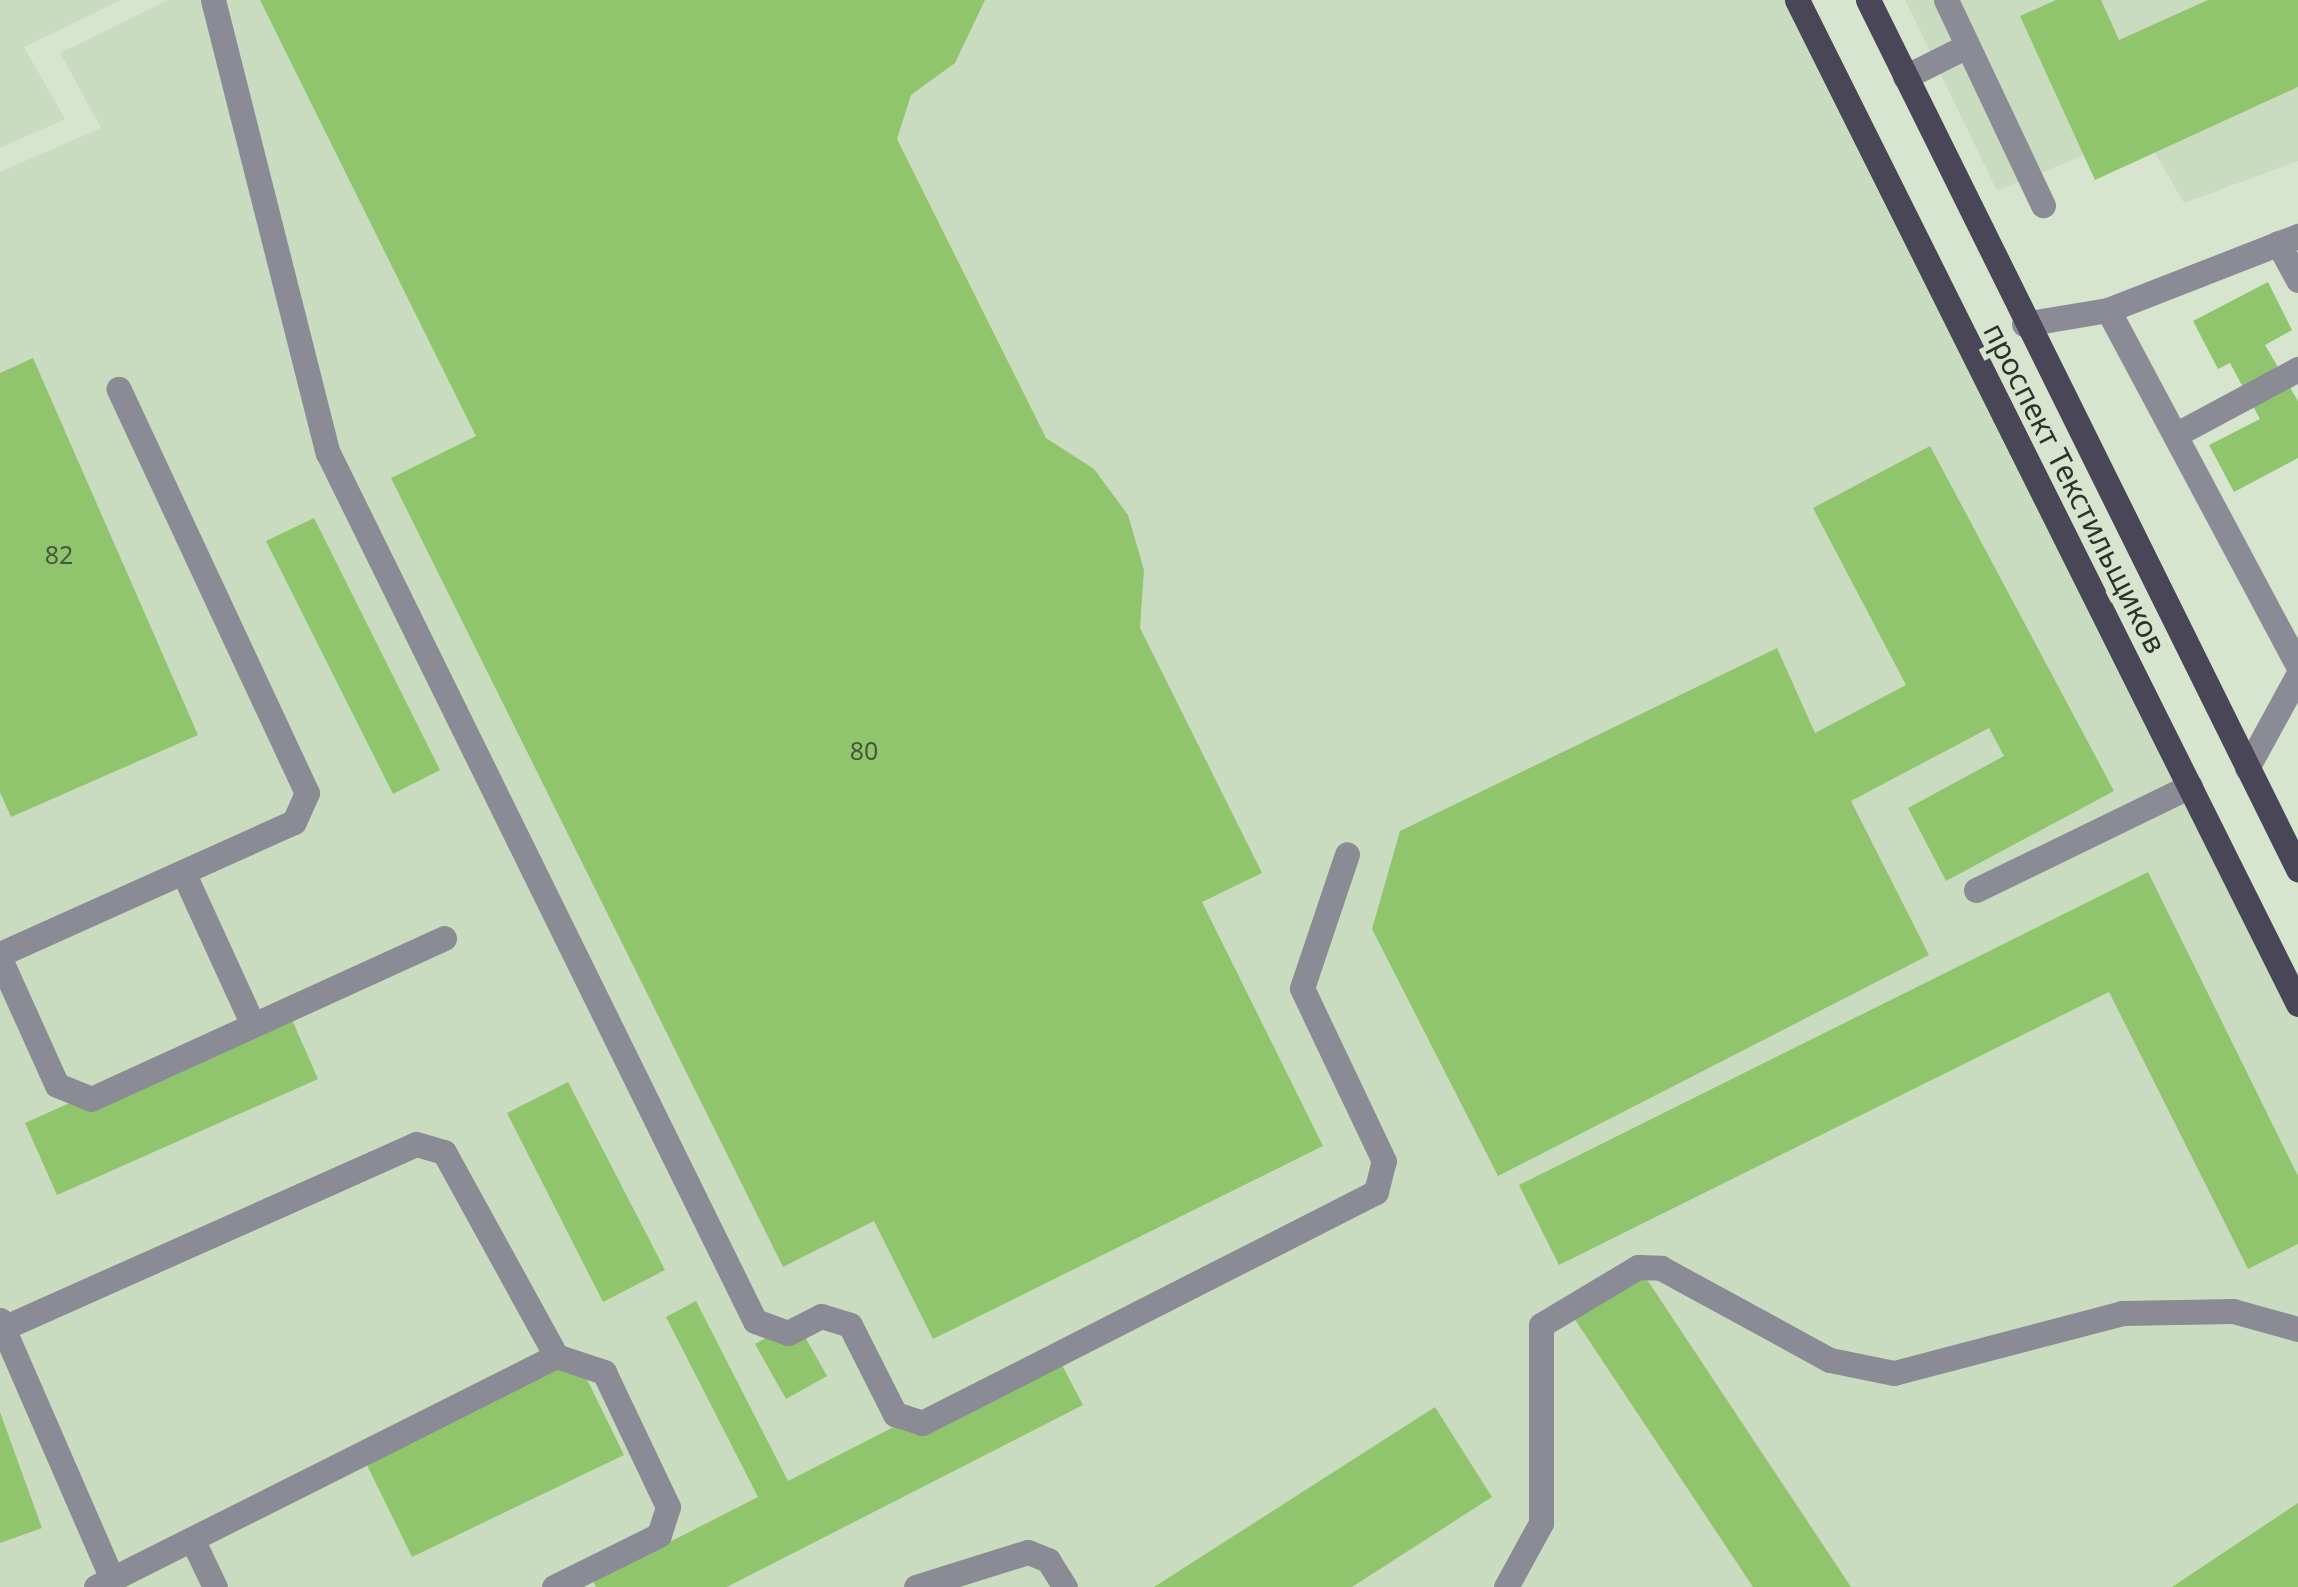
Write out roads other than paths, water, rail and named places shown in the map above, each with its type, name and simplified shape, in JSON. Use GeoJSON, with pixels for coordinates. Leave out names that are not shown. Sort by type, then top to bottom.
{"type":"FeatureCollection","features":[{"type":"Feature","properties":{"kind":"main road","name":"проспект Текстильщиков"},"geometry":{"type":"LineString","coordinates":[[1797,0],[2298,1004]]}},
{"type":"Feature","properties":{"kind":"main road","name":"проспект Текстильщиков"},"geometry":{"type":"LineString","coordinates":[[1868,0],[2024,324],[2298,870]]}},
{"type":"Feature","properties":{"kind":"lane"},"geometry":{"type":"LineString","coordinates":[[213,0],[328,452],[755,1321],[788,1333],[822,1316],[850,1325],[895,1414],[922,1424],[1376,1192],[1384,1161],[1302,988],[1347,854]]}},
{"type":"Feature","properties":{"kind":"lane"},"geometry":{"type":"LineString","coordinates":[[1946,0],[2043,205]]}},
{"type":"Feature","properties":{"kind":"lane"},"geometry":{"type":"LineString","coordinates":[[1905,77],[1967,46]]}},
{"type":"Feature","properties":{"kind":"lane"},"geometry":{"type":"LineString","coordinates":[[2024,324],[2108,310],[2288,240],[2298,280]]}},
{"type":"Feature","properties":{"kind":"lane"},"geometry":{"type":"LineString","coordinates":[[2108,310],[2298,666]]}},
{"type":"Feature","properties":{"kind":"lane"},"geometry":{"type":"LineString","coordinates":[[2175,435],[2298,369]]}},
{"type":"Feature","properties":{"kind":"lane"},"geometry":{"type":"LineString","coordinates":[[119,389],[308,793],[294,822],[0,957],[57,1085],[92,1099],[444,938]]}},
{"type":"Feature","properties":{"kind":"lane"},"geometry":{"type":"LineString","coordinates":[[2247,768],[2298,675]]}},
{"type":"Feature","properties":{"kind":"lane"},"geometry":{"type":"LineString","coordinates":[[1976,890],[2190,786]]}},
{"type":"Feature","properties":{"kind":"lane"},"geometry":{"type":"LineString","coordinates":[[183,872],[254,1025]]}},
{"type":"Feature","properties":{"kind":"lane"},"geometry":{"type":"LineString","coordinates":[[554,1587],[659,1535],[668,1507],[604,1372],[556,1356],[444,1152],[416,1144],[2,1324],[104,1583],[556,1356]]}},
{"type":"Feature","properties":{"kind":"lane"},"geometry":{"type":"LineString","coordinates":[[1506,1587],[1541,1523],[1541,1325],[1638,1267],[1662,1268],[1830,1360],[1894,1373],[2122,1313],[2232,1310],[2298,1329]]}},
{"type":"Feature","properties":{"kind":"lane"},"geometry":{"type":"LineString","coordinates":[[192,1539],[215,1587]]}},
{"type":"Feature","properties":{"kind":"lane"},"geometry":{"type":"LineString","coordinates":[[916,1587],[1028,1552],[1048,1560],[1065,1587]]}}]}
